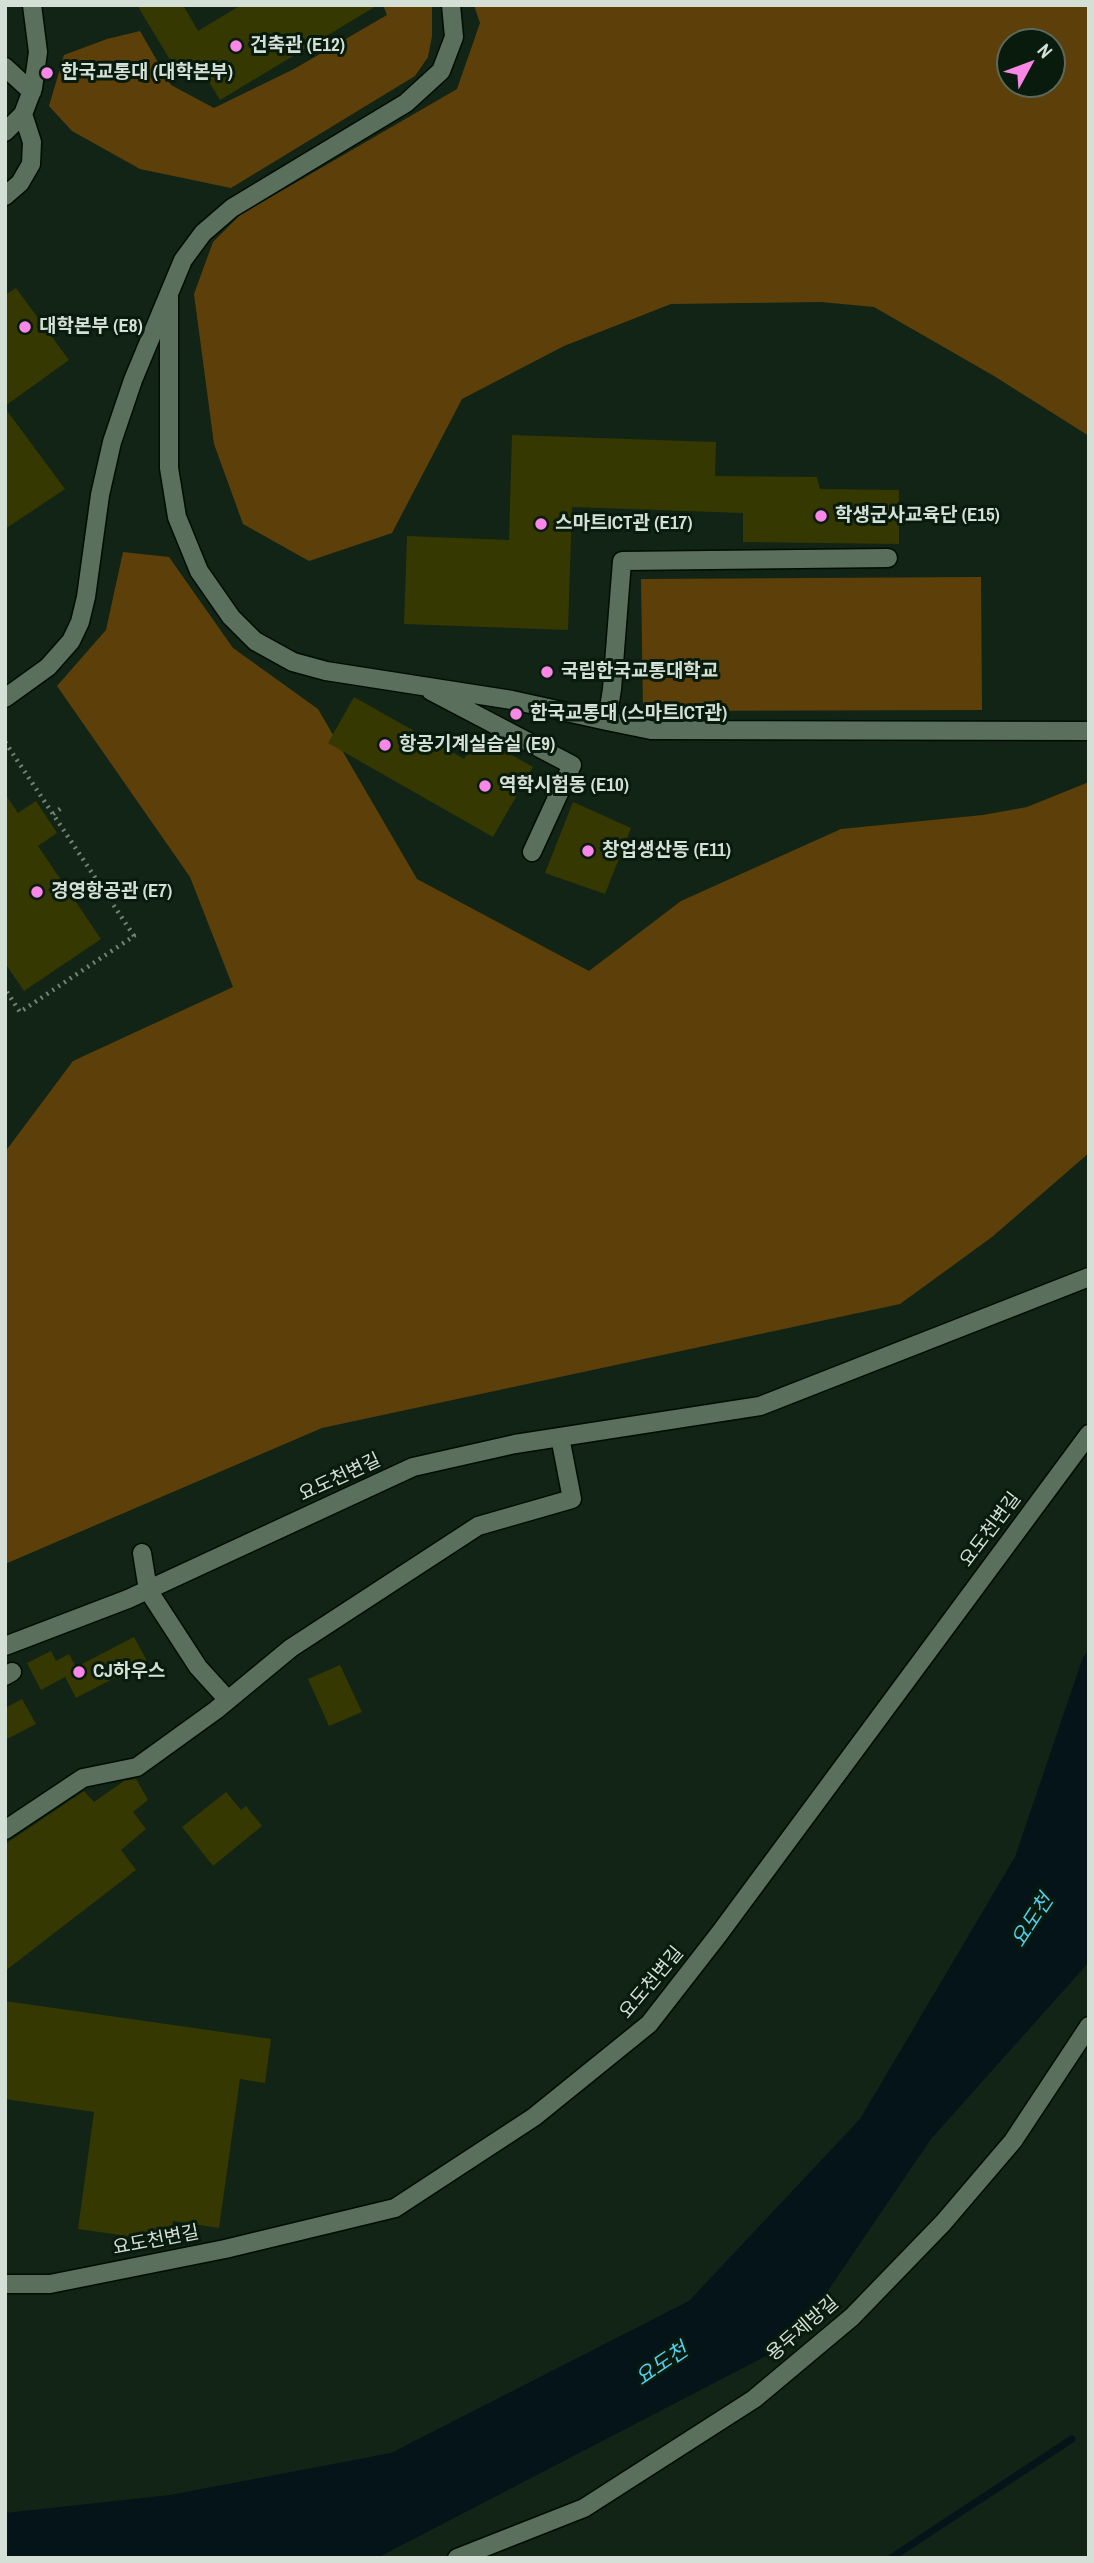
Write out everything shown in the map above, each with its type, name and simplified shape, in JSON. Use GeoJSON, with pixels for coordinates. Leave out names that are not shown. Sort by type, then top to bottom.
{"type":"FeatureCollection","features":[{"type":"Feature","properties":{"kind":"street"},"geometry":{"type":"LineString","coordinates":[[5,132],[23,114],[32,92],[38,52],[32,5]]}},
{"type":"Feature","properties":{"kind":"street"},"geometry":{"type":"LineString","coordinates":[[7,692],[48,667],[71,641],[80,622],[100,495],[112,443],[133,380],[183,260],[203,233],[232,208],[406,103],[441,71],[454,37],[451,5]]}},
{"type":"Feature","properties":{"kind":"street"},"geometry":{"type":"LineString","coordinates":[[5,67],[32,92]]}},
{"type":"Feature","properties":{"kind":"street"},"geometry":{"type":"LineString","coordinates":[[5,196],[20,183],[31,164],[32,142],[23,114]]}},
{"type":"Feature","properties":{"kind":"street"},"geometry":{"type":"LineString","coordinates":[[169,297],[169,468],[177,517],[199,571],[231,617],[255,641],[293,662],[326,671],[512,699],[651,730],[1089,732]]}},
{"type":"Feature","properties":{"kind":"street"},"geometry":{"type":"LineString","coordinates":[[607,721],[622,561],[888,558]]}},
{"type":"Feature","properties":{"kind":"street"},"geometry":{"type":"LineString","coordinates":[[415,683],[572,765],[533,852]]}},
{"type":"Feature","properties":{"kind":"street","name":"요도천변길"},"geometry":{"type":"LineString","coordinates":[[5,1646],[148,1590],[413,1467],[515,1444],[760,1406],[1089,1277]]}},
{"type":"Feature","properties":{"kind":"street","name":"요도천변길"},"geometry":{"type":"LineString","coordinates":[[5,2284],[50,2284],[225,2249],[395,2208],[534,2117],[649,2024],[719,1934],[1089,1434]]}},
{"type":"Feature","properties":{"kind":"street"},"geometry":{"type":"LineString","coordinates":[[5,1830],[83,1778],[137,1767],[228,1700],[291,1648],[478,1526],[572,1499],[560,1437]]}},
{"type":"Feature","properties":{"kind":"street"},"geometry":{"type":"LineString","coordinates":[[142,1553],[148,1590],[198,1667],[228,1700]]}},
{"type":"Feature","properties":{"kind":"street","name":"용두제방길"},"geometry":{"type":"LineString","coordinates":[[457,2558],[584,2508],[754,2399],[852,2317],[943,2223],[1013,2141],[1089,2026]]}},
{"type":"Feature","properties":{"kind":"path"},"geometry":{"type":"LineString","coordinates":[[5,742],[134,936],[20,1012],[5,989]]}},
{"type":"Feature","properties":{"kind":"path"},"geometry":{"type":"LineString","coordinates":[[52,814],[64,806]]}},
{"type":"Feature","properties":{"kind":"shaded area"},"geometry":{"type":"Polygon","coordinates":[[[383,5],[432,5],[432,36],[428,57],[415,76],[231,188],[140,169],[72,131],[49,106],[64,55],[107,39],[140,31],[171,85],[214,108],[294,69],[387,15],[383,5]]]}},
{"type":"Feature","properties":{"kind":"shaded area"},"geometry":{"type":"Polygon","coordinates":[[[474,5],[1089,5],[1089,436],[994,376],[874,307],[821,302],[671,304],[564,346],[462,399],[392,533],[309,561],[243,524],[214,444],[194,294],[213,242],[240,215],[457,89],[480,23],[474,5]]]}},
{"type":"Feature","properties":{"kind":"shaded area"},"geometry":{"type":"Polygon","coordinates":[[[123,552],[169,557],[233,648],[318,709],[417,879],[589,971],[681,901],[841,829],[983,815],[1027,807],[1089,782],[1089,1153],[992,1237],[900,1304],[322,1428],[5,1564],[5,1152],[73,1061],[233,987],[190,877],[57,686],[106,630],[123,552]]]}},
{"type":"Feature","properties":{"kind":"shaded area"},"geometry":{"type":"Polygon","coordinates":[[[981,577],[982,710],[643,711],[641,579],[981,577]]]}},
{"type":"Feature","properties":{"kind":"water","name":"요도천"},"geometry":{"type":"Polygon","coordinates":[[[1089,1650],[1089,1962],[931,2139],[793,2342],[377,2558],[5,2558],[5,2513],[170,2495],[391,2453],[689,2301],[860,2119],[1015,1857],[1083,1657],[1089,1650]]]}},
{"type":"Feature","properties":{"kind":"building","name":"건축관 (E12)"},"geometry":{"type":"Polygon","coordinates":[[[137,5],[183,5],[198,31],[241,5],[378,5],[220,100],[197,62],[178,73],[137,5]]]}},
{"type":"Feature","properties":{"kind":"building","name":"대학본부 (E8)"},"geometry":{"type":"Polygon","coordinates":[[[16,288],[69,360],[5,406],[5,295],[16,288]]]}},
{"type":"Feature","properties":{"kind":"building"},"geometry":{"type":"Polygon","coordinates":[[[5,408],[65,489],[5,529],[5,408]]]}},
{"type":"Feature","properties":{"kind":"building","name":"스마트ICT관 (E17)"},"geometry":{"type":"Polygon","coordinates":[[[512,435],[716,442],[715,476],[817,477],[820,489],[899,490],[899,544],[743,542],[743,513],[572,507],[568,630],[404,624],[407,536],[509,540],[512,435]]]}},
{"type":"Feature","properties":{"kind":"building"},"geometry":{"type":"Polygon","coordinates":[[[354,697],[464,759],[478,736],[533,767],[493,837],[328,743],[354,697]]]}},
{"type":"Feature","properties":{"kind":"building","name":"경영항공관 (E7)"},"geometry":{"type":"Polygon","coordinates":[[[5,794],[18,813],[36,801],[57,833],[38,846],[101,939],[24,991],[5,963],[5,794]]]}},
{"type":"Feature","properties":{"kind":"building","name":"창업생산동 (E11)"},"geometry":{"type":"Polygon","coordinates":[[[573,802],[631,828],[605,894],[545,873],[573,802]]]}},
{"type":"Feature","properties":{"kind":"building","name":"CJ하우스"},"geometry":{"type":"Polygon","coordinates":[[[134,1637],[147,1661],[76,1698],[65,1677],[41,1690],[27,1663],[51,1651],[56,1661],[69,1654],[76,1667],[134,1637]]]}},
{"type":"Feature","properties":{"kind":"building"},"geometry":{"type":"Polygon","coordinates":[[[340,1665],[362,1712],[329,1726],[308,1679],[340,1665]]]}},
{"type":"Feature","properties":{"kind":"building"},"geometry":{"type":"Polygon","coordinates":[[[22,1699],[36,1724],[5,1740],[5,1708],[22,1699]]]}},
{"type":"Feature","properties":{"kind":"building"},"geometry":{"type":"Polygon","coordinates":[[[136,1779],[148,1800],[133,1812],[146,1829],[121,1850],[136,1870],[5,1971],[5,1844],[84,1791],[94,1802],[124,1781],[136,1779]]]}},
{"type":"Feature","properties":{"kind":"building"},"geometry":{"type":"Polygon","coordinates":[[[226,1792],[241,1810],[246,1806],[262,1826],[213,1866],[182,1827],[226,1792]]]}},
{"type":"Feature","properties":{"kind":"building"},"geometry":{"type":"Polygon","coordinates":[[[5,2001],[271,2039],[265,2083],[240,2079],[219,2228],[173,2221],[170,2242],[78,2229],[94,2112],[5,2099],[5,2001]]]}},
{"type":"Feature","properties":{"kind":"waterway"},"geometry":{"type":"LineString","coordinates":[[891,2558],[1072,2439]]}},
{"type":"Feature","properties":{"kind":"place","name":"건축관 (E12)"},"geometry":{"type":"Point","coordinates":[236,46]}},
{"type":"Feature","properties":{"kind":"place","name":"한국교통대 (대학본부)"},"geometry":{"type":"Point","coordinates":[47,73]}},
{"type":"Feature","properties":{"kind":"place","name":"대학본부 (E8)"},"geometry":{"type":"Point","coordinates":[25,327]}},
{"type":"Feature","properties":{"kind":"place","name":"학생군사교육단 (E15)"},"geometry":{"type":"Point","coordinates":[821,516]}},
{"type":"Feature","properties":{"kind":"place","name":"스마트ICT관 (E17)"},"geometry":{"type":"Point","coordinates":[541,524]}},
{"type":"Feature","properties":{"kind":"place","name":"국립한국교통대학교"},"geometry":{"type":"Point","coordinates":[547,672]}},
{"type":"Feature","properties":{"kind":"place","name":"한국교통대 (스마트ICT관)"},"geometry":{"type":"Point","coordinates":[516,714]}},
{"type":"Feature","properties":{"kind":"place","name":"항공기계실습실 (E9)"},"geometry":{"type":"Point","coordinates":[385,745]}},
{"type":"Feature","properties":{"kind":"place","name":"역학시험동 (E10)"},"geometry":{"type":"Point","coordinates":[485,786]}},
{"type":"Feature","properties":{"kind":"place","name":"창업생산동 (E11)"},"geometry":{"type":"Point","coordinates":[588,851]}},
{"type":"Feature","properties":{"kind":"place","name":"경영항공관 (E7)"},"geometry":{"type":"Point","coordinates":[37,892]}},
{"type":"Feature","properties":{"kind":"place","name":"CJ하우스"},"geometry":{"type":"Point","coordinates":[79,1672]}}]}
